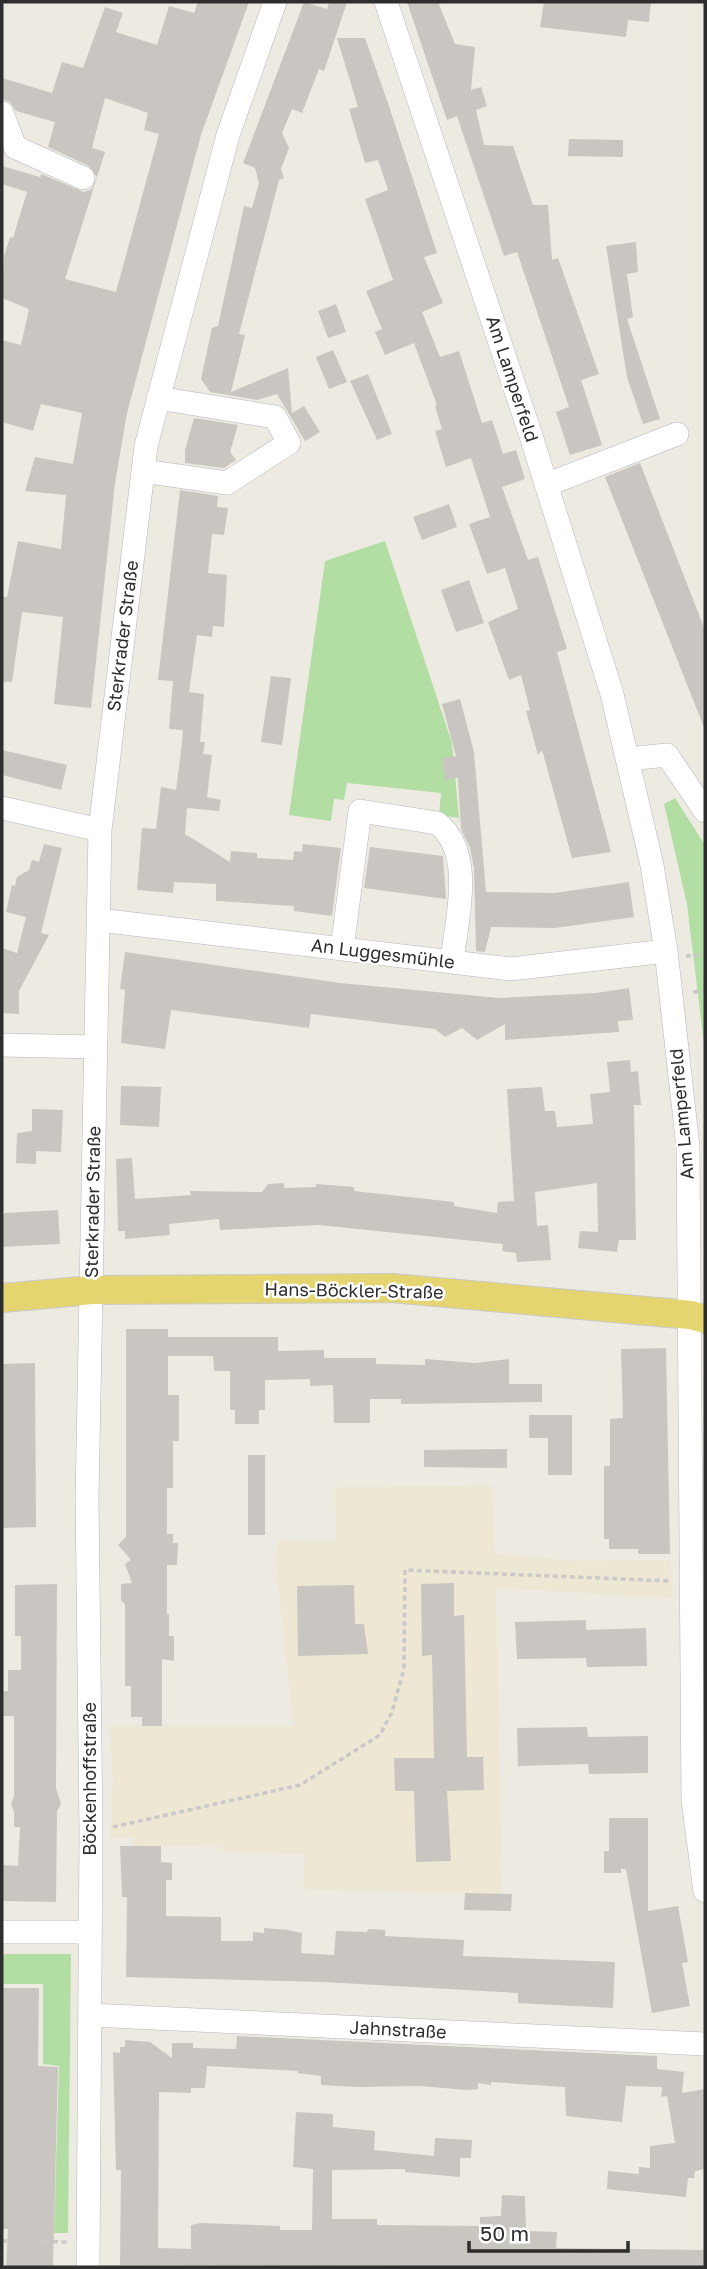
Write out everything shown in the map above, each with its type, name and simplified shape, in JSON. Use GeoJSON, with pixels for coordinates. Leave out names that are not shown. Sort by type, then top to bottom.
{"type":"FeatureCollection","features":[{"type":"Feature","properties":{"kind":"main road","name":"Hans-Böckler-Straße"},"geometry":{"type":"LineString","coordinates":[[2,1298],[92,1290],[392,1288],[698,1317]]}},
{"type":"Feature","properties":{"kind":"street","name":"Sterkrader Straße"},"geometry":{"type":"LineString","coordinates":[[92,1290],[100,830],[143,471],[158,398],[228,135],[275,2]]}},
{"type":"Feature","properties":{"kind":"street","name":"Am Lamperfeld"},"geometry":{"type":"LineString","coordinates":[[386,2],[546,485],[612,694],[652,865],[697,1146],[698,1317],[691,1582],[693,1800],[705,1891]]}},
{"type":"Feature","properties":{"kind":"street"},"geometry":{"type":"LineString","coordinates":[[2,113],[15,147],[83,178]]}},
{"type":"Feature","properties":{"kind":"street"},"geometry":{"type":"LineString","coordinates":[[143,471],[227,483],[289,443],[275,417],[158,398]]}},
{"type":"Feature","properties":{"kind":"street"},"geometry":{"type":"LineString","coordinates":[[546,485],[677,434]]}},
{"type":"Feature","properties":{"kind":"street"},"geometry":{"type":"LineString","coordinates":[[628,759],[667,755],[705,811]]}},
{"type":"Feature","properties":{"kind":"street"},"geometry":{"type":"LineString","coordinates":[[2,808],[100,830]]}},
{"type":"Feature","properties":{"kind":"street"},"geometry":{"type":"LineString","coordinates":[[342,949],[360,811],[437,823],[446,830],[458,857],[460,877],[452,962]]}},
{"type":"Feature","properties":{"kind":"street","name":"An Luggesmühle"},"geometry":{"type":"LineString","coordinates":[[99,920],[511,969],[666,951]]}},
{"type":"Feature","properties":{"kind":"street"},"geometry":{"type":"LineString","coordinates":[[2,1045],[95,1047]]}},
{"type":"Feature","properties":{"kind":"street","name":"Böckenhoffstraße"},"geometry":{"type":"LineString","coordinates":[[88,2267],[91,1832],[87,1497],[92,1290]]}},
{"type":"Feature","properties":{"kind":"street"},"geometry":{"type":"LineString","coordinates":[[2,1932],[90,1932]]}},
{"type":"Feature","properties":{"kind":"street","name":"Jahnstraße"},"geometry":{"type":"LineString","coordinates":[[90,2015],[705,2044]]}},
{"type":"Feature","properties":{"kind":"path"},"geometry":{"type":"LineString","coordinates":[[91,1832],[300,1785],[380,1735],[392,1712],[404,1669],[405,1570],[691,1582]]}},
{"type":"Feature","properties":{"kind":"path"},"geometry":{"type":"LineString","coordinates":[[2,2241],[88,2242]]}},
{"type":"Feature","properties":{"kind":"shaded area"},"geometry":{"type":"Polygon","coordinates":[[[493,1486],[495,1554],[578,1561],[671,1560],[672,1598],[496,1588],[502,1894],[303,1889],[305,1854],[222,1851],[222,1845],[134,1846],[134,1837],[110,1838],[113,1780],[109,1726],[294,1726],[277,1578],[278,1540],[336,1542],[335,1487],[493,1486]]]}},
{"type":"Feature","properties":{"kind":"green space"},"geometry":{"type":"Polygon","coordinates":[[[385,541],[452,743],[459,818],[439,815],[441,793],[347,783],[344,800],[334,799],[331,821],[289,815],[325,561],[385,541]]]}},
{"type":"Feature","properties":{"kind":"green space"},"geometry":{"type":"Polygon","coordinates":[[[675,798],[705,845],[705,1053],[687,904],[664,804],[675,798]]]}},
{"type":"Feature","properties":{"kind":"green space"},"geometry":{"type":"Polygon","coordinates":[[[2,1954],[71,1954],[68,2233],[54,2233],[59,2066],[43,2064],[43,1984],[2,1984],[2,1954]]]}},
{"type":"Feature","properties":{"kind":"building"},"geometry":{"type":"Polygon","coordinates":[[[198,2],[249,2],[201,135],[127,413],[115,483],[91,708],[54,704],[63,617],[22,612],[12,682],[2,682],[2,596],[7,597],[18,541],[61,549],[66,495],[25,491],[35,457],[73,464],[82,413],[41,404],[33,431],[2,422],[2,340],[21,345],[29,309],[2,298],[4,256],[10,237],[13,238],[27,192],[2,184],[2,166],[40,177],[41,174],[84,192],[92,189],[97,177],[89,166],[48,147],[55,122],[16,111],[10,102],[2,99],[2,78],[52,93],[62,62],[83,68],[105,7],[123,13],[116,32],[157,45],[169,6],[194,13],[198,2]],[[105,98],[92,148],[105,152],[65,279],[116,292],[159,134],[144,130],[148,113],[105,98]]]}},
{"type":"Feature","properties":{"kind":"building"},"geometry":{"type":"Polygon","coordinates":[[[304,2],[327,9],[329,2],[347,2],[324,71],[319,69],[302,113],[292,109],[282,133],[289,148],[281,169],[284,178],[279,180],[239,334],[245,335],[231,392],[288,368],[292,413],[304,406],[320,432],[305,441],[277,394],[257,400],[210,392],[201,379],[212,328],[218,326],[244,206],[252,208],[259,183],[255,168],[243,163],[304,2]]]}},
{"type":"Feature","properties":{"kind":"building"},"geometry":{"type":"Polygon","coordinates":[[[407,2],[438,2],[455,44],[475,47],[471,90],[481,87],[487,106],[476,110],[484,145],[513,146],[533,205],[548,205],[552,260],[558,258],[599,374],[581,380],[602,445],[570,455],[556,412],[569,407],[517,252],[504,256],[457,116],[447,120],[407,2]]]}},
{"type":"Feature","properties":{"kind":"building"},"geometry":{"type":"Polygon","coordinates":[[[544,2],[651,2],[649,22],[628,20],[626,37],[540,27],[544,2]]]}},
{"type":"Feature","properties":{"kind":"building"},"geometry":{"type":"Polygon","coordinates":[[[337,38],[365,38],[437,253],[424,257],[443,303],[422,312],[440,357],[459,351],[482,423],[492,420],[503,454],[516,450],[525,479],[502,487],[528,560],[538,557],[567,649],[557,652],[611,852],[572,858],[542,750],[538,755],[526,711],[530,710],[521,675],[509,680],[488,622],[518,609],[505,568],[487,574],[469,524],[490,517],[471,458],[446,467],[435,431],[442,429],[435,406],[437,405],[414,343],[385,355],[375,332],[382,329],[366,291],[393,280],[365,199],[388,190],[378,160],[365,163],[349,109],[358,107],[337,38]]]}},
{"type":"Feature","properties":{"kind":"building"},"geometry":{"type":"Polygon","coordinates":[[[569,139],[623,140],[623,157],[568,156],[569,139]]]}},
{"type":"Feature","properties":{"kind":"building"},"geometry":{"type":"Polygon","coordinates":[[[636,242],[638,272],[627,274],[633,317],[627,319],[660,419],[643,424],[627,377],[606,246],[636,242]]]}},
{"type":"Feature","properties":{"kind":"building"},"geometry":{"type":"Polygon","coordinates":[[[336,304],[346,332],[328,338],[318,311],[336,304]]]}},
{"type":"Feature","properties":{"kind":"building"},"geometry":{"type":"Polygon","coordinates":[[[333,350],[347,382],[329,389],[316,357],[333,350]]]}},
{"type":"Feature","properties":{"kind":"building"},"geometry":{"type":"Polygon","coordinates":[[[368,374],[392,434],[377,440],[350,381],[368,374]]]}},
{"type":"Feature","properties":{"kind":"building"},"geometry":{"type":"Polygon","coordinates":[[[194,418],[238,425],[230,452],[236,460],[224,468],[185,463],[185,450],[194,418]]]}},
{"type":"Feature","properties":{"kind":"building"},"geometry":{"type":"Polygon","coordinates":[[[640,463],[705,630],[705,730],[605,477],[640,463]]]}},
{"type":"Feature","properties":{"kind":"building"},"geometry":{"type":"Polygon","coordinates":[[[180,490],[218,496],[217,507],[228,508],[224,535],[212,534],[208,573],[227,575],[224,627],[213,626],[212,637],[197,635],[189,692],[204,694],[200,742],[205,742],[203,754],[212,755],[207,797],[221,800],[219,811],[187,808],[185,834],[230,862],[231,851],[257,853],[257,858],[293,860],[294,851],[302,852],[303,844],[341,848],[332,916],[294,911],[294,906],[216,901],[216,884],[174,882],[173,893],[137,890],[142,828],[156,829],[161,787],[176,790],[181,751],[183,730],[169,729],[173,681],[158,680],[180,490]]]}},
{"type":"Feature","properties":{"kind":"building"},"geometry":{"type":"Polygon","coordinates":[[[449,504],[457,527],[422,540],[413,517],[449,504]]]}},
{"type":"Feature","properties":{"kind":"building"},"geometry":{"type":"Polygon","coordinates":[[[469,580],[484,623],[456,632],[441,590],[469,580]]]}},
{"type":"Feature","properties":{"kind":"building"},"geometry":{"type":"Polygon","coordinates":[[[271,676],[291,678],[282,745],[261,742],[271,676]]]}},
{"type":"Feature","properties":{"kind":"building"},"geometry":{"type":"Polygon","coordinates":[[[460,699],[474,752],[486,892],[555,893],[629,882],[634,917],[555,928],[491,927],[485,952],[476,951],[474,868],[470,848],[461,829],[458,778],[445,780],[442,758],[456,756],[442,704],[460,699]]]}},
{"type":"Feature","properties":{"kind":"building"},"geometry":{"type":"Polygon","coordinates":[[[2,750],[67,765],[61,790],[2,775],[2,750]]]}},
{"type":"Feature","properties":{"kind":"building"},"geometry":{"type":"Polygon","coordinates":[[[44,844],[62,848],[41,933],[49,935],[19,991],[19,1014],[2,1013],[2,948],[17,953],[26,917],[6,912],[12,885],[15,886],[17,877],[29,870],[32,860],[39,862],[44,844]]]}},
{"type":"Feature","properties":{"kind":"building"},"geometry":{"type":"Polygon","coordinates":[[[370,847],[443,856],[446,899],[364,888],[370,847]]]}},
{"type":"Feature","properties":{"kind":"building"},"geometry":{"type":"Polygon","coordinates":[[[125,952],[340,983],[500,998],[596,993],[629,988],[633,1020],[618,1021],[619,1032],[505,1040],[505,1024],[477,1040],[462,1028],[445,1037],[435,1029],[311,1014],[309,1028],[171,1010],[165,1049],[121,1043],[125,990],[120,989],[125,952]]]}},
{"type":"Feature","properties":{"kind":"building"},"geometry":{"type":"Polygon","coordinates":[[[630,1060],[631,1072],[638,1071],[641,1105],[634,1105],[636,1240],[619,1240],[617,1252],[578,1248],[580,1231],[598,1232],[597,1183],[535,1192],[537,1226],[548,1225],[551,1260],[517,1262],[516,1253],[502,1251],[503,1244],[319,1225],[220,1230],[219,1219],[169,1224],[170,1235],[125,1239],[125,1231],[118,1231],[116,1159],[132,1158],[135,1199],[191,1195],[190,1191],[262,1192],[268,1184],[284,1183],[284,1188],[316,1187],[316,1184],[454,1202],[454,1206],[497,1213],[498,1202],[514,1201],[507,1089],[542,1087],[545,1111],[555,1111],[557,1127],[593,1124],[590,1094],[610,1092],[607,1062],[630,1060]]]}},
{"type":"Feature","properties":{"kind":"building"},"geometry":{"type":"Polygon","coordinates":[[[121,1086],[161,1087],[159,1127],[120,1125],[121,1086]]]}},
{"type":"Feature","properties":{"kind":"building"},"geometry":{"type":"Polygon","coordinates":[[[32,1109],[63,1110],[61,1152],[36,1151],[36,1164],[16,1163],[17,1133],[32,1131],[32,1109]]]}},
{"type":"Feature","properties":{"kind":"building"},"geometry":{"type":"Polygon","coordinates":[[[58,1210],[60,1244],[2,1247],[2,1216],[5,1213],[58,1210]]]}},
{"type":"Feature","properties":{"kind":"building"},"geometry":{"type":"Polygon","coordinates":[[[126,1329],[168,1329],[168,1337],[278,1337],[278,1351],[324,1350],[324,1358],[376,1358],[376,1364],[425,1365],[425,1359],[475,1363],[509,1359],[509,1384],[542,1384],[542,1402],[401,1404],[401,1399],[370,1399],[370,1423],[334,1423],[333,1385],[310,1386],[310,1379],[265,1380],[265,1410],[259,1410],[259,1424],[235,1424],[235,1410],[230,1410],[230,1371],[214,1371],[213,1356],[168,1356],[168,1395],[179,1395],[179,1441],[173,1441],[173,1488],[167,1488],[167,1534],[173,1534],[173,1543],[178,1543],[177,1565],[167,1565],[167,1614],[169,1636],[174,1636],[174,1661],[162,1659],[162,1726],[142,1726],[142,1717],[131,1717],[131,1686],[125,1686],[125,1604],[121,1600],[121,1584],[132,1583],[125,1564],[131,1560],[118,1545],[126,1537],[126,1329]]]}},
{"type":"Feature","properties":{"kind":"building"},"geometry":{"type":"Polygon","coordinates":[[[666,1348],[670,1554],[638,1554],[638,1549],[609,1549],[609,1539],[604,1539],[604,1466],[610,1466],[610,1419],[623,1418],[621,1349],[666,1348]]]}},
{"type":"Feature","properties":{"kind":"building"},"geometry":{"type":"Polygon","coordinates":[[[35,1363],[36,1527],[2,1528],[2,1364],[35,1363]]]}},
{"type":"Feature","properties":{"kind":"building"},"geometry":{"type":"Polygon","coordinates":[[[529,1415],[572,1415],[572,1475],[548,1475],[548,1438],[529,1438],[529,1415]]]}},
{"type":"Feature","properties":{"kind":"building"},"geometry":{"type":"Polygon","coordinates":[[[507,1449],[507,1468],[424,1467],[424,1450],[507,1449]]]}},
{"type":"Feature","properties":{"kind":"building"},"geometry":{"type":"Polygon","coordinates":[[[248,1455],[265,1455],[265,1535],[248,1535],[248,1455]]]}},
{"type":"Feature","properties":{"kind":"building"},"geometry":{"type":"Polygon","coordinates":[[[454,1583],[454,1616],[464,1615],[467,1757],[483,1757],[484,1790],[447,1791],[451,1861],[416,1862],[414,1791],[395,1791],[394,1758],[434,1758],[432,1655],[422,1656],[421,1584],[454,1583]]]}},
{"type":"Feature","properties":{"kind":"building"},"geometry":{"type":"Polygon","coordinates":[[[57,1584],[56,1788],[61,1804],[57,1811],[56,1902],[2,1901],[2,1865],[18,1866],[20,1827],[14,1827],[11,1804],[14,1797],[14,1716],[2,1716],[2,1691],[8,1691],[8,1670],[21,1670],[21,1636],[15,1636],[15,1585],[57,1584]]]}},
{"type":"Feature","properties":{"kind":"building"},"geometry":{"type":"Polygon","coordinates":[[[354,1585],[355,1624],[364,1624],[368,1654],[298,1656],[297,1586],[354,1585]]]}},
{"type":"Feature","properties":{"kind":"building"},"geometry":{"type":"Polygon","coordinates":[[[586,1620],[586,1630],[646,1628],[647,1666],[587,1667],[586,1658],[517,1659],[515,1622],[586,1620]]]}},
{"type":"Feature","properties":{"kind":"building"},"geometry":{"type":"Polygon","coordinates":[[[587,1727],[588,1737],[648,1736],[648,1773],[589,1774],[588,1764],[518,1766],[517,1728],[587,1727]]]}},
{"type":"Feature","properties":{"kind":"building"},"geometry":{"type":"Polygon","coordinates":[[[609,1818],[648,1818],[648,1911],[678,1906],[688,1962],[682,1963],[690,2006],[652,2013],[626,1869],[621,1869],[621,1873],[604,1873],[604,1851],[609,1851],[609,1818]]]}},
{"type":"Feature","properties":{"kind":"building"},"geometry":{"type":"Polygon","coordinates":[[[120,1846],[161,1846],[161,1862],[172,1863],[172,1880],[166,1880],[166,1916],[221,1917],[221,1941],[253,1941],[253,1932],[264,1933],[264,1928],[288,1930],[302,1933],[301,1953],[334,1955],[336,1931],[367,1932],[368,1929],[385,1930],[385,1936],[464,1940],[463,1956],[615,1962],[613,2008],[518,2003],[518,1993],[323,1982],[126,1977],[127,1897],[122,1897],[120,1846]]]}},
{"type":"Feature","properties":{"kind":"building"},"geometry":{"type":"Polygon","coordinates":[[[465,1893],[512,1894],[511,1911],[464,1910],[465,1893]]]}},
{"type":"Feature","properties":{"kind":"building"},"geometry":{"type":"Polygon","coordinates":[[[2,1988],[39,1988],[38,2066],[58,2067],[53,2267],[6,2267],[8,2229],[2,2229],[2,1988]]]}},
{"type":"Feature","properties":{"kind":"building"},"geometry":{"type":"Polygon","coordinates":[[[237,2036],[657,2056],[657,2069],[684,2072],[682,2093],[705,2089],[705,2169],[695,2171],[694,2178],[688,2178],[686,2197],[607,2189],[608,2171],[639,2174],[639,2167],[650,2168],[650,2146],[675,2143],[667,2096],[661,2097],[662,2087],[626,2086],[622,2122],[566,2116],[565,2087],[491,2082],[491,2085],[478,2083],[478,2089],[466,2090],[420,2086],[321,2085],[321,2076],[297,2073],[298,2071],[207,2066],[205,2088],[191,2088],[191,2093],[159,2092],[158,2248],[191,2249],[191,2225],[201,2223],[312,2230],[313,2169],[293,2167],[296,2112],[333,2114],[333,2127],[375,2131],[374,2150],[434,2156],[435,2138],[472,2140],[471,2158],[460,2158],[460,2177],[405,2172],[405,2169],[332,2170],[332,2219],[377,2219],[377,2225],[480,2226],[480,2217],[501,2216],[502,2195],[525,2196],[526,2231],[557,2232],[556,2248],[705,2250],[705,2267],[120,2265],[121,2170],[116,2170],[113,2052],[120,2053],[120,2047],[125,2047],[125,2040],[150,2042],[172,2058],[172,2043],[193,2043],[193,2048],[236,2049],[237,2036]]]}}]}
